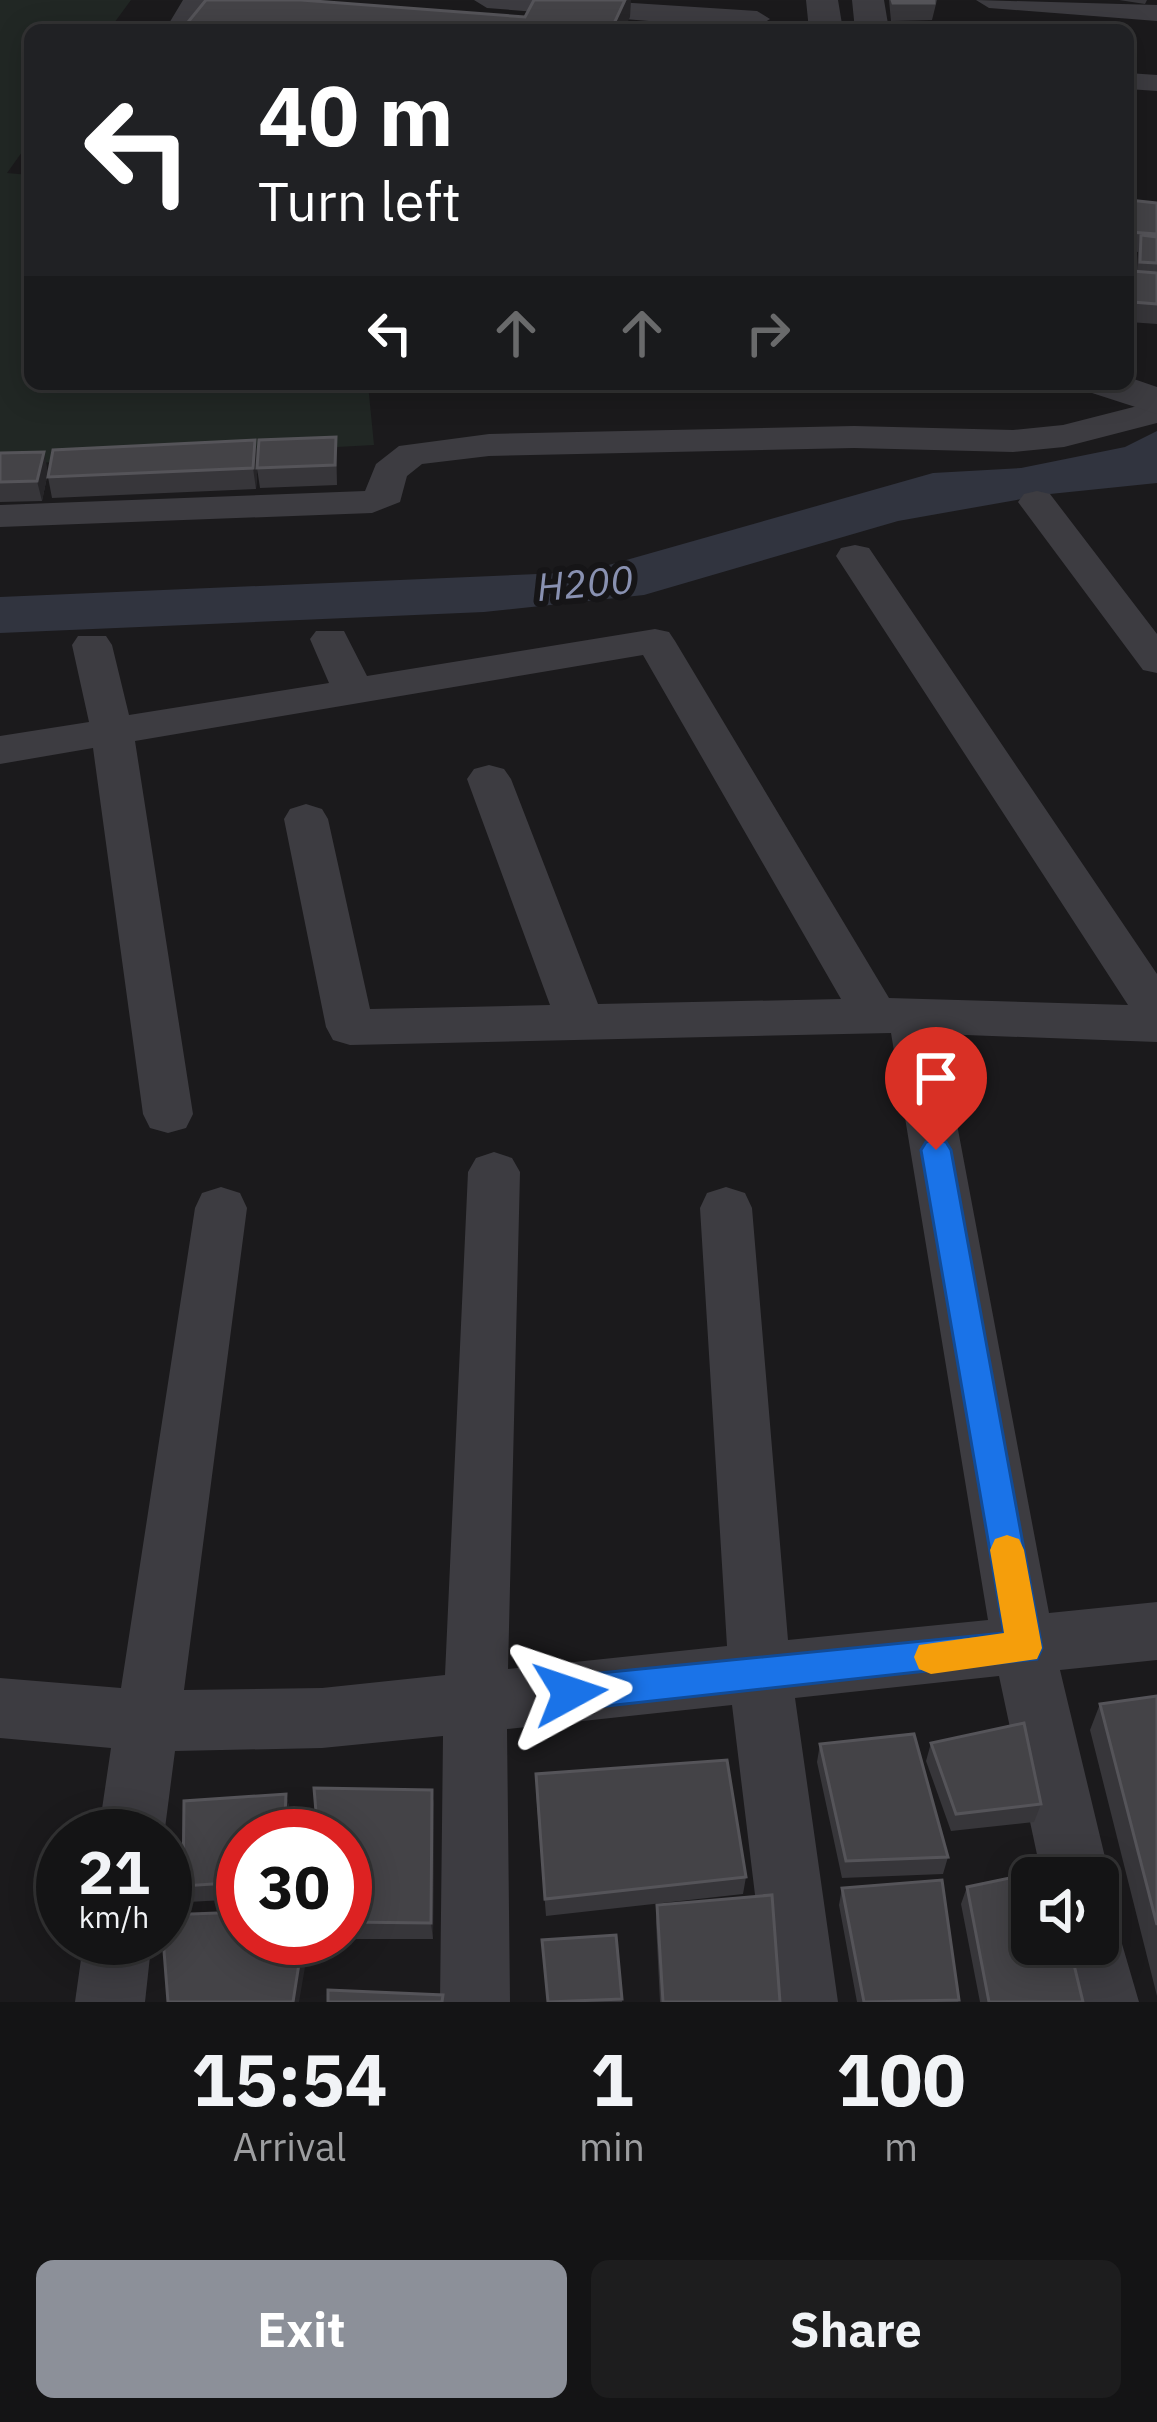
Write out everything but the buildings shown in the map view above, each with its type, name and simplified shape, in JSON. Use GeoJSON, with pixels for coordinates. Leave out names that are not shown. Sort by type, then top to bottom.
{"type":"FeatureCollection","features":[{"type":"Feature","properties":{"kind":"street"},"geometry":{"type":"LineString","coordinates":[[487,0],[662,22],[757,19]]}},
{"type":"Feature","properties":{"kind":"street"},"geometry":{"type":"LineString","coordinates":[[989,0],[1157,13]]}},
{"type":"Feature","properties":{"kind":"street"},"geometry":{"type":"LineString","coordinates":[[1134,360],[1157,385]]}},
{"type":"Feature","properties":{"kind":"street"},"geometry":{"type":"LineString","coordinates":[[1125,390],[1157,401]]}},
{"type":"Feature","properties":{"kind":"street"},"geometry":{"type":"LineString","coordinates":[[0,516],[372,502],[387,494],[389,472],[412,454],[489,445],[854,437],[1013,442],[1064,436],[1157,412]]}},
{"type":"Feature","properties":{"kind":"street"},"geometry":{"type":"LineString","coordinates":[[1036,502],[1157,661]]}},
{"type":"Feature","properties":{"kind":"street"},"geometry":{"type":"LineString","coordinates":[[855,556],[1157,1012]]}},
{"type":"Feature","properties":{"kind":"street"},"geometry":{"type":"LineString","coordinates":[[330,639],[353,691]]}},
{"type":"Feature","properties":{"kind":"street"},"geometry":{"type":"LineString","coordinates":[[0,750],[656,641],[893,1015],[1071,1857]]}},
{"type":"Feature","properties":{"kind":"street"},"geometry":{"type":"LineString","coordinates":[[92,645],[112,731],[168,1114]]}},
{"type":"Feature","properties":{"kind":"street"},"geometry":{"type":"LineString","coordinates":[[489,778],[580,1021]]}},
{"type":"Feature","properties":{"kind":"street"},"geometry":{"type":"LineString","coordinates":[[306,818],[350,1027],[893,1015],[1157,1024]]}},
{"type":"Feature","properties":{"kind":"street"},"geometry":{"type":"LineString","coordinates":[[475,2002],[476,1702],[494,1172]]}},
{"type":"Feature","properties":{"kind":"street"},"geometry":{"type":"LineString","coordinates":[[134,1809],[221,1208]]}},
{"type":"Feature","properties":{"kind":"street"},"geometry":{"type":"LineString","coordinates":[[726,1208],[760,1675],[803,2002]]}},
{"type":"Feature","properties":{"kind":"street"},"geometry":{"type":"LineString","coordinates":[[0,1708],[145,1721],[322,1718],[1157,1631]]}},
{"type":"Feature","properties":{"kind":"street"},"geometry":{"type":"LineString","coordinates":[[110,2002],[115,1965]]}},
{"type":"Feature","properties":{"kind":"street"},"geometry":{"type":"LineString","coordinates":[[1096,1965],[1104,2002]]}},
{"type":"Feature","properties":{"kind":"shaded area"},"geometry":{"type":"Polygon","coordinates":[[[0,0],[131,0],[113,24],[24,24],[24,149],[7,173],[24,174],[24,390],[369,390],[374,445],[0,465],[0,0]]]}},
{"type":"Feature","properties":{"kind":"water","name":"H200"},"geometry":{"type":"Polygon","coordinates":[[[1157,431],[1157,483],[1050,494],[898,521],[644,595],[484,612],[0,633],[0,597],[584,572],[933,473],[1021,468],[1125,447],[1157,431]]]}},
{"type":"Feature","properties":{"kind":"slow traffic"},"geometry":{"type":"LineString","coordinates":[[931,1657],[1024,1648],[1007,1550]]}},
{"type":"Feature","properties":{"kind":"route"},"geometry":{"type":"LineString","coordinates":[[570,1693],[1024,1648],[936,1150]]}}]}
